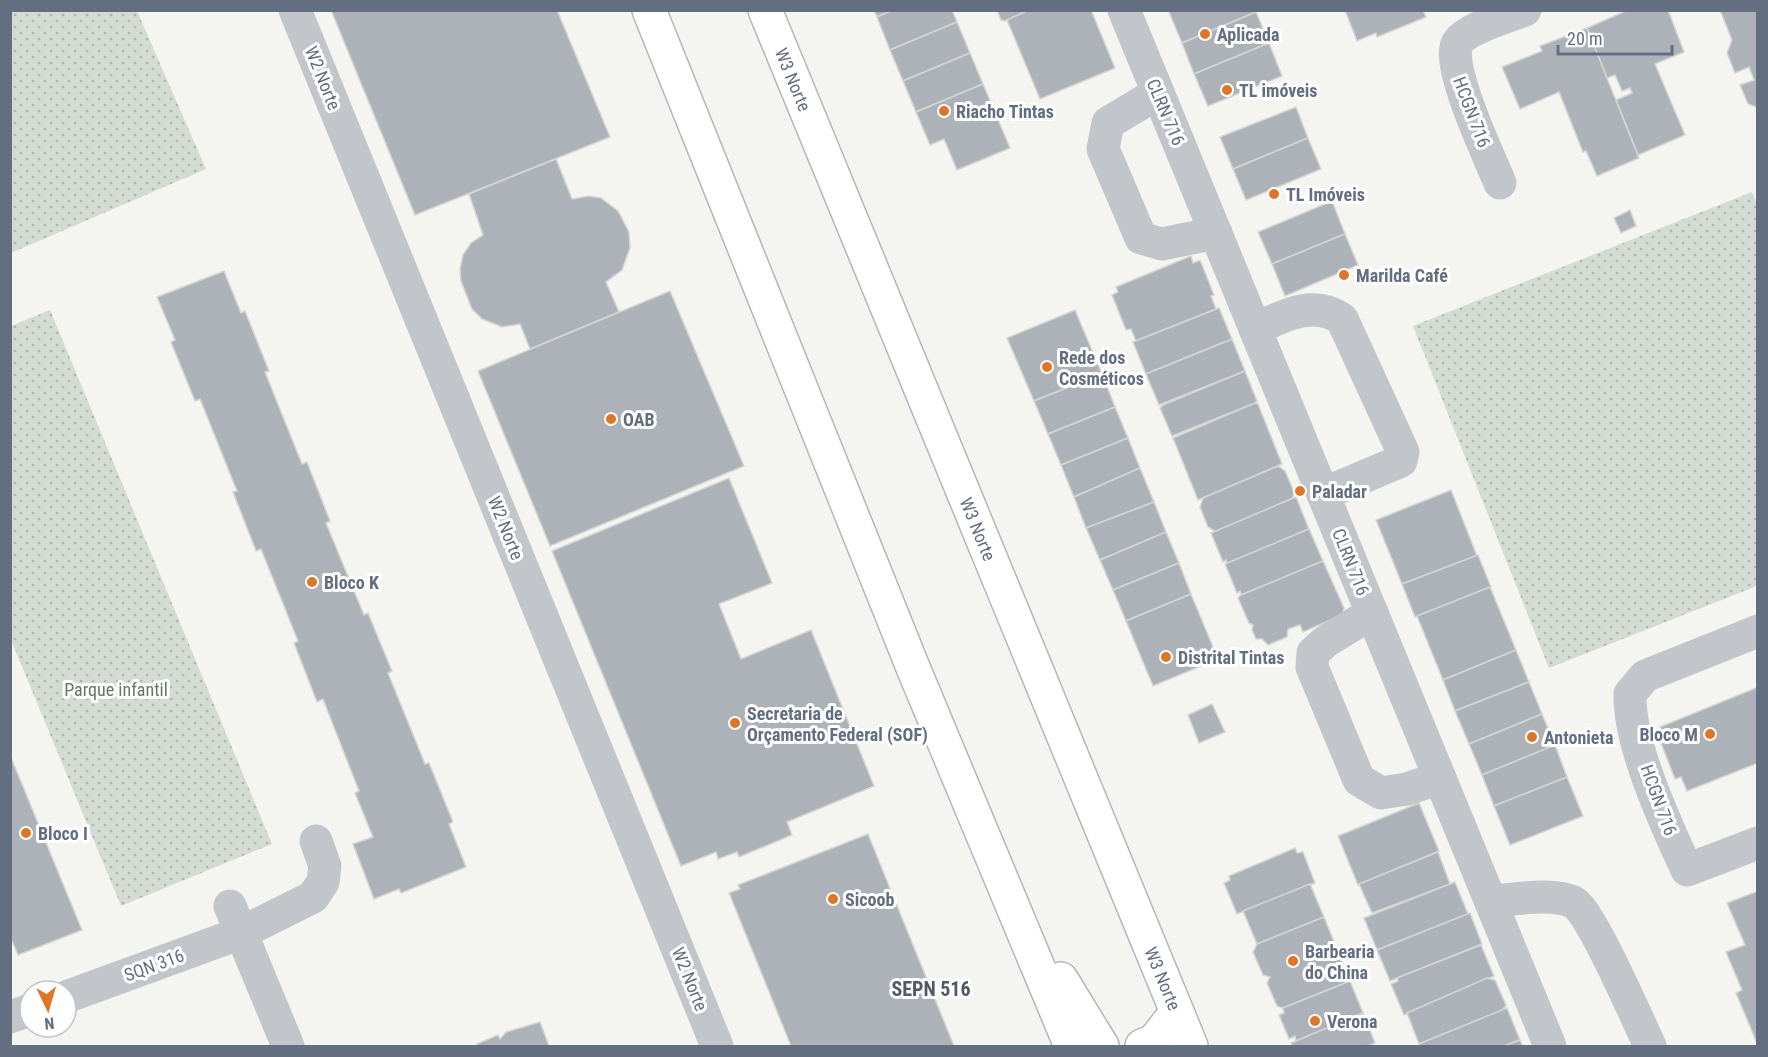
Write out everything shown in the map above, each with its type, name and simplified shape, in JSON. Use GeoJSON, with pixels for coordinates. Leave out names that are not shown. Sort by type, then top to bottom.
{"type":"FeatureCollection","features":[{"type":"Feature","properties":{"kind":"main road"},"geometry":{"type":"LineString","coordinates":[[649,10],[1071,1047]]}},
{"type":"Feature","properties":{"kind":"main road","name":"W3 Norte"},"geometry":{"type":"LineString","coordinates":[[765,10],[1191,1047]]}},
{"type":"Feature","properties":{"kind":"main road"},"geometry":{"type":"LineString","coordinates":[[1003,883],[1102,1047]]}},
{"type":"Feature","properties":{"kind":"main road"},"geometry":{"type":"LineString","coordinates":[[1142,1047],[1154,1041],[1177,1012]]}},
{"type":"Feature","properties":{"kind":"street","name":"W2 Norte"},"geometry":{"type":"LineString","coordinates":[[295,10],[717,1047]]}},
{"type":"Feature","properties":{"kind":"street","name":"CLRN 716"},"geometry":{"type":"LineString","coordinates":[[1124,10],[1550,1047]]}},
{"type":"Feature","properties":{"kind":"street","name":"HCGN 716"},"geometry":{"type":"LineString","coordinates":[[1500,183],[1457,77],[1454,57],[1457,43],[1470,32],[1525,10]]}},
{"type":"Feature","properties":{"kind":"street"},"geometry":{"type":"LineString","coordinates":[[1158,93],[1108,123],[1103,149],[1141,238],[1162,244],[1216,233]]}},
{"type":"Feature","properties":{"kind":"street"},"geometry":{"type":"LineString","coordinates":[[1255,329],[1291,313],[1318,308],[1342,319],[1403,452],[1401,461],[1323,494]]}},
{"type":"Feature","properties":{"kind":"street"},"geometry":{"type":"LineString","coordinates":[[1372,613],[1313,653],[1312,666],[1359,780],[1381,793],[1407,789],[1440,778]]}},
{"type":"Feature","properties":{"kind":"street","name":"HCGN 716"},"geometry":{"type":"LineString","coordinates":[[1758,631],[1645,676],[1630,694],[1629,716],[1661,813],[1687,870],[1758,843]]}},
{"type":"Feature","properties":{"kind":"street","name":"SQN 316"},"geometry":{"type":"LineString","coordinates":[[78,992],[236,920],[313,897],[323,882],[325,866],[316,841]]}},
{"type":"Feature","properties":{"kind":"street"},"geometry":{"type":"LineString","coordinates":[[1491,900],[1559,898],[1575,903],[1591,925],[1650,1047]]}},
{"type":"Feature","properties":{"kind":"street"},"geometry":{"type":"LineString","coordinates":[[236,920],[288,1047]]}},
{"type":"Feature","properties":{"kind":"green space"},"geometry":{"type":"Polygon","coordinates":[[[11,10],[137,11],[206,169],[11,253],[11,10]]]}},
{"type":"Feature","properties":{"kind":"green space"},"geometry":{"type":"Polygon","coordinates":[[[1752,192],[1758,206],[1757,586],[1549,668],[1413,326],[1752,192]]]}},
{"type":"Feature","properties":{"kind":"green space","name":"Parque infantil"},"geometry":{"type":"Polygon","coordinates":[[[50,310],[272,844],[121,906],[11,640],[11,326],[50,310]]]}},
{"type":"Feature","properties":{"kind":"building"},"geometry":{"type":"Polygon","coordinates":[[[331,10],[557,10],[610,137],[415,215],[331,10]]]}},
{"type":"Feature","properties":{"kind":"building"},"geometry":{"type":"Polygon","coordinates":[[[874,10],[893,10],[877,17],[874,10]]]}},
{"type":"Feature","properties":{"kind":"building"},"geometry":{"type":"Polygon","coordinates":[[[893,10],[952,10],[957,22],[890,50],[877,17],[893,10]]]}},
{"type":"Feature","properties":{"kind":"building"},"geometry":{"type":"Polygon","coordinates":[[[997,10],[1029,10],[1005,21],[1001,20],[997,10]]]}},
{"type":"Feature","properties":{"kind":"building"},"geometry":{"type":"Polygon","coordinates":[[[1029,10],[1091,10],[1115,68],[1040,99],[1007,20],[1029,10]]]}},
{"type":"Feature","properties":{"kind":"building"},"geometry":{"type":"Polygon","coordinates":[[[1172,10],[1255,10],[1256,12],[1182,43],[1169,12],[1172,10]]]}},
{"type":"Feature","properties":{"kind":"building"},"geometry":{"type":"Polygon","coordinates":[[[1345,10],[1423,10],[1426,17],[1377,37],[1376,33],[1357,41],[1345,10]]]}},
{"type":"Feature","properties":{"kind":"building"},"geometry":{"type":"Polygon","coordinates":[[[1628,10],[1668,10],[1684,52],[1655,64],[1685,135],[1638,155],[1616,100],[1632,93],[1630,88],[1622,91],[1615,75],[1607,78],[1587,28],[1628,10]]]}},
{"type":"Feature","properties":{"kind":"building"},"geometry":{"type":"Polygon","coordinates":[[[1720,10],[1758,10],[1758,108],[1748,104],[1740,85],[1754,80],[1749,67],[1735,73],[1727,53],[1732,40],[1720,10]]]}},
{"type":"Feature","properties":{"kind":"building"},"geometry":{"type":"Polygon","coordinates":[[[1256,12],[1269,43],[1194,74],[1182,43],[1256,12]]]}},
{"type":"Feature","properties":{"kind":"building"},"geometry":{"type":"Polygon","coordinates":[[[957,22],[970,53],[903,81],[890,50],[957,22]]]}},
{"type":"Feature","properties":{"kind":"building"},"geometry":{"type":"Polygon","coordinates":[[[1587,28],[1639,158],[1597,176],[1586,151],[1583,152],[1559,92],[1520,109],[1502,67],[1542,51],[1540,46],[1587,28]]]}},
{"type":"Feature","properties":{"kind":"building"},"geometry":{"type":"Polygon","coordinates":[[[1269,43],[1282,76],[1208,106],[1194,74],[1269,43]]]}},
{"type":"Feature","properties":{"kind":"building"},"geometry":{"type":"Polygon","coordinates":[[[970,53],[983,84],[916,112],[903,81],[970,53]]]}},
{"type":"Feature","properties":{"kind":"building"},"geometry":{"type":"Polygon","coordinates":[[[983,84],[1010,148],[957,170],[944,139],[930,145],[916,112],[983,84]]]}},
{"type":"Feature","properties":{"kind":"building"},"geometry":{"type":"Polygon","coordinates":[[[1296,107],[1308,138],[1233,169],[1220,137],[1296,107]]]}},
{"type":"Feature","properties":{"kind":"building"},"geometry":{"type":"Polygon","coordinates":[[[1308,138],[1321,169],[1246,200],[1233,169],[1308,138]]]}},
{"type":"Feature","properties":{"kind":"building"},"geometry":{"type":"Polygon","coordinates":[[[556,159],[572,199],[589,196],[601,198],[618,211],[629,232],[630,248],[622,270],[606,282],[619,312],[530,349],[520,324],[502,327],[482,319],[472,309],[461,281],[460,269],[463,255],[471,243],[483,235],[469,194],[556,159]]]}},
{"type":"Feature","properties":{"kind":"building"},"geometry":{"type":"Polygon","coordinates":[[[1332,201],[1345,234],[1272,264],[1258,232],[1332,201]]]}},
{"type":"Feature","properties":{"kind":"building"},"geometry":{"type":"Polygon","coordinates":[[[1630,210],[1636,226],[1621,233],[1614,218],[1630,210]]]}},
{"type":"Feature","properties":{"kind":"building"},"geometry":{"type":"Polygon","coordinates":[[[1345,234],[1358,265],[1285,296],[1272,264],[1345,234]]]}},
{"type":"Feature","properties":{"kind":"building"},"geometry":{"type":"Polygon","coordinates":[[[1191,256],[1193,263],[1200,260],[1214,295],[1211,296],[1216,309],[1136,341],[1131,329],[1126,330],[1112,295],[1118,292],[1116,287],[1191,256]]]}},
{"type":"Feature","properties":{"kind":"building","name":"Bloco K"},"geometry":{"type":"Polygon","coordinates":[[[224,271],[241,313],[245,311],[269,371],[265,372],[302,464],[307,462],[330,521],[326,523],[364,615],[368,613],[392,671],[388,673],[425,764],[429,763],[453,822],[449,824],[466,867],[401,893],[399,889],[374,899],[353,844],[373,837],[355,793],[359,791],[323,699],[317,702],[294,643],[298,641],[261,549],[256,551],[233,492],[237,491],[200,399],[195,401],[171,342],[175,340],[157,297],[224,271]]]}},
{"type":"Feature","properties":{"kind":"building","name":"OAB"},"geometry":{"type":"Polygon","coordinates":[[[670,291],[744,466],[550,546],[478,371],[670,291]]]}},
{"type":"Feature","properties":{"kind":"building"},"geometry":{"type":"Polygon","coordinates":[[[1219,308],[1232,339],[1146,374],[1133,342],[1219,308]]]}},
{"type":"Feature","properties":{"kind":"building"},"geometry":{"type":"Polygon","coordinates":[[[1075,310],[1102,374],[1034,401],[1007,338],[1075,310]]]}},
{"type":"Feature","properties":{"kind":"building"},"geometry":{"type":"Polygon","coordinates":[[[1232,339],[1245,371],[1159,405],[1146,374],[1232,339]]]}},
{"type":"Feature","properties":{"kind":"building"},"geometry":{"type":"Polygon","coordinates":[[[1245,371],[1257,401],[1255,403],[1172,436],[1160,408],[1163,405],[1245,371]]]}},
{"type":"Feature","properties":{"kind":"building"},"geometry":{"type":"Polygon","coordinates":[[[1102,374],[1115,407],[1048,434],[1034,401],[1102,374]]]}},
{"type":"Feature","properties":{"kind":"building"},"geometry":{"type":"Polygon","coordinates":[[[1255,403],[1258,404],[1282,464],[1198,500],[1173,438],[1255,403]]]}},
{"type":"Feature","properties":{"kind":"building"},"geometry":{"type":"Polygon","coordinates":[[[1115,407],[1128,438],[1061,465],[1048,434],[1115,407]]]}},
{"type":"Feature","properties":{"kind":"building"},"geometry":{"type":"Polygon","coordinates":[[[1128,438],[1140,468],[1074,497],[1061,465],[1128,438]]]}},
{"type":"Feature","properties":{"kind":"building"},"geometry":{"type":"Polygon","coordinates":[[[1278,466],[1285,471],[1294,492],[1293,498],[1216,532],[1208,527],[1200,507],[1203,498],[1278,466]]]}},
{"type":"Feature","properties":{"kind":"building"},"geometry":{"type":"Polygon","coordinates":[[[1140,468],[1154,502],[1086,528],[1074,497],[1140,468]]]}},
{"type":"Feature","properties":{"kind":"building","name":"Secretaria de Orçamento Federal (SOF)"},"geometry":{"type":"Polygon","coordinates":[[[729,478],[772,583],[719,604],[741,659],[811,630],[874,786],[787,822],[792,835],[739,857],[737,852],[718,859],[716,852],[681,866],[552,551],[729,478]]]}},
{"type":"Feature","properties":{"kind":"building"},"geometry":{"type":"Polygon","coordinates":[[[1451,490],[1477,556],[1402,584],[1376,520],[1451,490]]]}},
{"type":"Feature","properties":{"kind":"building"},"geometry":{"type":"Polygon","coordinates":[[[1296,497],[1309,529],[1227,564],[1226,560],[1223,562],[1211,533],[1296,497]]]}},
{"type":"Feature","properties":{"kind":"building"},"geometry":{"type":"Polygon","coordinates":[[[1154,502],[1166,532],[1100,560],[1086,528],[1154,502]]]}},
{"type":"Feature","properties":{"kind":"building"},"geometry":{"type":"Polygon","coordinates":[[[1309,529],[1323,561],[1241,595],[1240,591],[1237,593],[1225,564],[1309,529]]]}},
{"type":"Feature","properties":{"kind":"building"},"geometry":{"type":"Polygon","coordinates":[[[1166,532],[1179,563],[1113,590],[1100,560],[1166,532]]]}},
{"type":"Feature","properties":{"kind":"building"},"geometry":{"type":"Polygon","coordinates":[[[1478,555],[1491,587],[1415,617],[1402,584],[1478,555]]]}},
{"type":"Feature","properties":{"kind":"building"},"geometry":{"type":"Polygon","coordinates":[[[1323,561],[1344,608],[1342,615],[1303,632],[1300,625],[1288,629],[1287,637],[1268,645],[1262,639],[1256,639],[1252,630],[1253,625],[1249,623],[1238,598],[1323,561]]]}},
{"type":"Feature","properties":{"kind":"building"},"geometry":{"type":"Polygon","coordinates":[[[1179,563],[1191,594],[1126,621],[1113,590],[1179,563]]]}},
{"type":"Feature","properties":{"kind":"building"},"geometry":{"type":"Polygon","coordinates":[[[1490,587],[1516,650],[1443,680],[1417,616],[1490,587]]]}},
{"type":"Feature","properties":{"kind":"building"},"geometry":{"type":"Polygon","coordinates":[[[1191,594],[1218,659],[1153,686],[1126,621],[1191,594]]]}},
{"type":"Feature","properties":{"kind":"building"},"geometry":{"type":"Polygon","coordinates":[[[1516,650],[1529,682],[1455,711],[1443,680],[1516,650]]]}},
{"type":"Feature","properties":{"kind":"building"},"geometry":{"type":"Polygon","coordinates":[[[1529,682],[1542,714],[1469,744],[1455,711],[1529,682]]]}},
{"type":"Feature","properties":{"kind":"building","name":"Bloco M"},"geometry":{"type":"Polygon","coordinates":[[[1758,687],[1758,763],[1687,791],[1681,777],[1675,779],[1661,743],[1666,741],[1660,727],[1758,687]]]}},
{"type":"Feature","properties":{"kind":"building"},"geometry":{"type":"Polygon","coordinates":[[[1212,704],[1225,732],[1199,743],[1188,715],[1212,704]]]}},
{"type":"Feature","properties":{"kind":"building"},"geometry":{"type":"Polygon","coordinates":[[[1542,714],[1555,745],[1482,775],[1469,744],[1542,714]]]}},
{"type":"Feature","properties":{"kind":"building"},"geometry":{"type":"Polygon","coordinates":[[[1555,745],[1567,777],[1494,806],[1482,775],[1555,745]]]}},
{"type":"Feature","properties":{"kind":"building","name":"Bloco I"},"geometry":{"type":"Polygon","coordinates":[[[10,755],[82,930],[18,955],[10,936],[10,755]]]}},
{"type":"Feature","properties":{"kind":"building"},"geometry":{"type":"Polygon","coordinates":[[[1567,777],[1583,816],[1510,845],[1494,806],[1567,777]]]}},
{"type":"Feature","properties":{"kind":"building"},"geometry":{"type":"Polygon","coordinates":[[[1419,803],[1439,851],[1358,885],[1338,836],[1419,803]]]}},
{"type":"Feature","properties":{"kind":"building"},"geometry":{"type":"Polygon","coordinates":[[[868,834],[954,1046],[791,1046],[729,893],[740,889],[738,885],[868,834]]]}},
{"type":"Feature","properties":{"kind":"building"},"geometry":{"type":"Polygon","coordinates":[[[1295,848],[1297,853],[1303,852],[1315,883],[1237,914],[1224,883],[1230,880],[1229,876],[1295,848]]]}},
{"type":"Feature","properties":{"kind":"building"},"geometry":{"type":"Polygon","coordinates":[[[1438,852],[1450,884],[1372,913],[1359,884],[1438,852]]]}},
{"type":"Feature","properties":{"kind":"building"},"geometry":{"type":"Polygon","coordinates":[[[1455,882],[1468,914],[1377,950],[1364,918],[1455,882]]]}},
{"type":"Feature","properties":{"kind":"building"},"geometry":{"type":"Polygon","coordinates":[[[1310,884],[1324,917],[1257,944],[1243,911],[1310,884]]]}},
{"type":"Feature","properties":{"kind":"building"},"geometry":{"type":"Polygon","coordinates":[[[1758,891],[1758,1041],[1756,1041],[1736,993],[1742,990],[1726,952],[1745,945],[1727,903],[1758,891]]]}},
{"type":"Feature","properties":{"kind":"building"},"geometry":{"type":"Polygon","coordinates":[[[1470,913],[1482,944],[1390,981],[1377,950],[1470,913]]]}},
{"type":"Feature","properties":{"kind":"building"},"geometry":{"type":"Polygon","coordinates":[[[1324,917],[1350,981],[1283,1008],[1277,1006],[1267,983],[1270,977],[1263,975],[1253,952],[1257,944],[1324,917]]]}},
{"type":"Feature","properties":{"kind":"building"},"geometry":{"type":"Polygon","coordinates":[[[1481,945],[1494,976],[1404,1015],[1391,984],[1398,981],[1397,978],[1481,945]]]}},
{"type":"Feature","properties":{"kind":"building"},"geometry":{"type":"Polygon","coordinates":[[[1487,978],[1495,980],[1506,1005],[1503,1010],[1419,1044],[1407,1013],[1487,978]]]}},
{"type":"Feature","properties":{"kind":"building"},"geometry":{"type":"Polygon","coordinates":[[[1350,981],[1363,1013],[1296,1041],[1295,1036],[1289,1039],[1279,1015],[1284,1013],[1283,1008],[1350,981]]]}},
{"type":"Feature","properties":{"kind":"building"},"geometry":{"type":"Polygon","coordinates":[[[1507,1008],[1520,1040],[1504,1046],[1420,1046],[1419,1044],[1507,1008]]]}},
{"type":"Feature","properties":{"kind":"building"},"geometry":{"type":"Polygon","coordinates":[[[1363,1013],[1375,1043],[1367,1046],[1292,1046],[1291,1043],[1363,1013]]]}},
{"type":"Feature","properties":{"kind":"building"},"geometry":{"type":"Polygon","coordinates":[[[540,1022],[549,1046],[479,1046],[477,1044],[498,1035],[500,1039],[506,1032],[540,1022]]]}},
{"type":"Feature","properties":{"kind":"building"},"geometry":{"type":"Polygon","coordinates":[[[1520,1040],[1523,1046],[1504,1046],[1520,1040]]]}},
{"type":"Feature","properties":{"kind":"place","name":"Aplicada"},"geometry":{"type":"Point","coordinates":[1205,34]}},
{"type":"Feature","properties":{"kind":"place","name":"TL imóveis"},"geometry":{"type":"Point","coordinates":[1227,90]}},
{"type":"Feature","properties":{"kind":"place","name":"Riacho Tintas"},"geometry":{"type":"Point","coordinates":[944,111]}},
{"type":"Feature","properties":{"kind":"place","name":"TL Imóveis"},"geometry":{"type":"Point","coordinates":[1274,194]}},
{"type":"Feature","properties":{"kind":"place","name":"Marilda Café"},"geometry":{"type":"Point","coordinates":[1344,275]}},
{"type":"Feature","properties":{"kind":"place","name":"Rede dos Cosméticos"},"geometry":{"type":"Point","coordinates":[1047,367]}},
{"type":"Feature","properties":{"kind":"place","name":"OAB"},"geometry":{"type":"Point","coordinates":[611,419]}},
{"type":"Feature","properties":{"kind":"place","name":"Paladar"},"geometry":{"type":"Point","coordinates":[1300,491]}},
{"type":"Feature","properties":{"kind":"place","name":"Bloco K"},"geometry":{"type":"Point","coordinates":[312,582]}},
{"type":"Feature","properties":{"kind":"place","name":"Distrital Tintas"},"geometry":{"type":"Point","coordinates":[1166,657]}},
{"type":"Feature","properties":{"kind":"place","name":"Secretaria de Orçamento Federal (SOF)"},"geometry":{"type":"Point","coordinates":[735,723]}},
{"type":"Feature","properties":{"kind":"place","name":"Bloco M"},"geometry":{"type":"Point","coordinates":[1710,734]}},
{"type":"Feature","properties":{"kind":"place","name":"Antonieta"},"geometry":{"type":"Point","coordinates":[1532,737]}},
{"type":"Feature","properties":{"kind":"place","name":"Bloco I"},"geometry":{"type":"Point","coordinates":[26,833]}},
{"type":"Feature","properties":{"kind":"place","name":"Sicoob"},"geometry":{"type":"Point","coordinates":[833,899]}},
{"type":"Feature","properties":{"kind":"place","name":"Barbearia do China"},"geometry":{"type":"Point","coordinates":[1293,961]}},
{"type":"Feature","properties":{"kind":"place","name":"Verona"},"geometry":{"type":"Point","coordinates":[1315,1021]}},
{"type":"Feature","properties":{"kind":"district","name":"SEPN 516"},"geometry":{"type":"Point","coordinates":[931,989]}}]}
